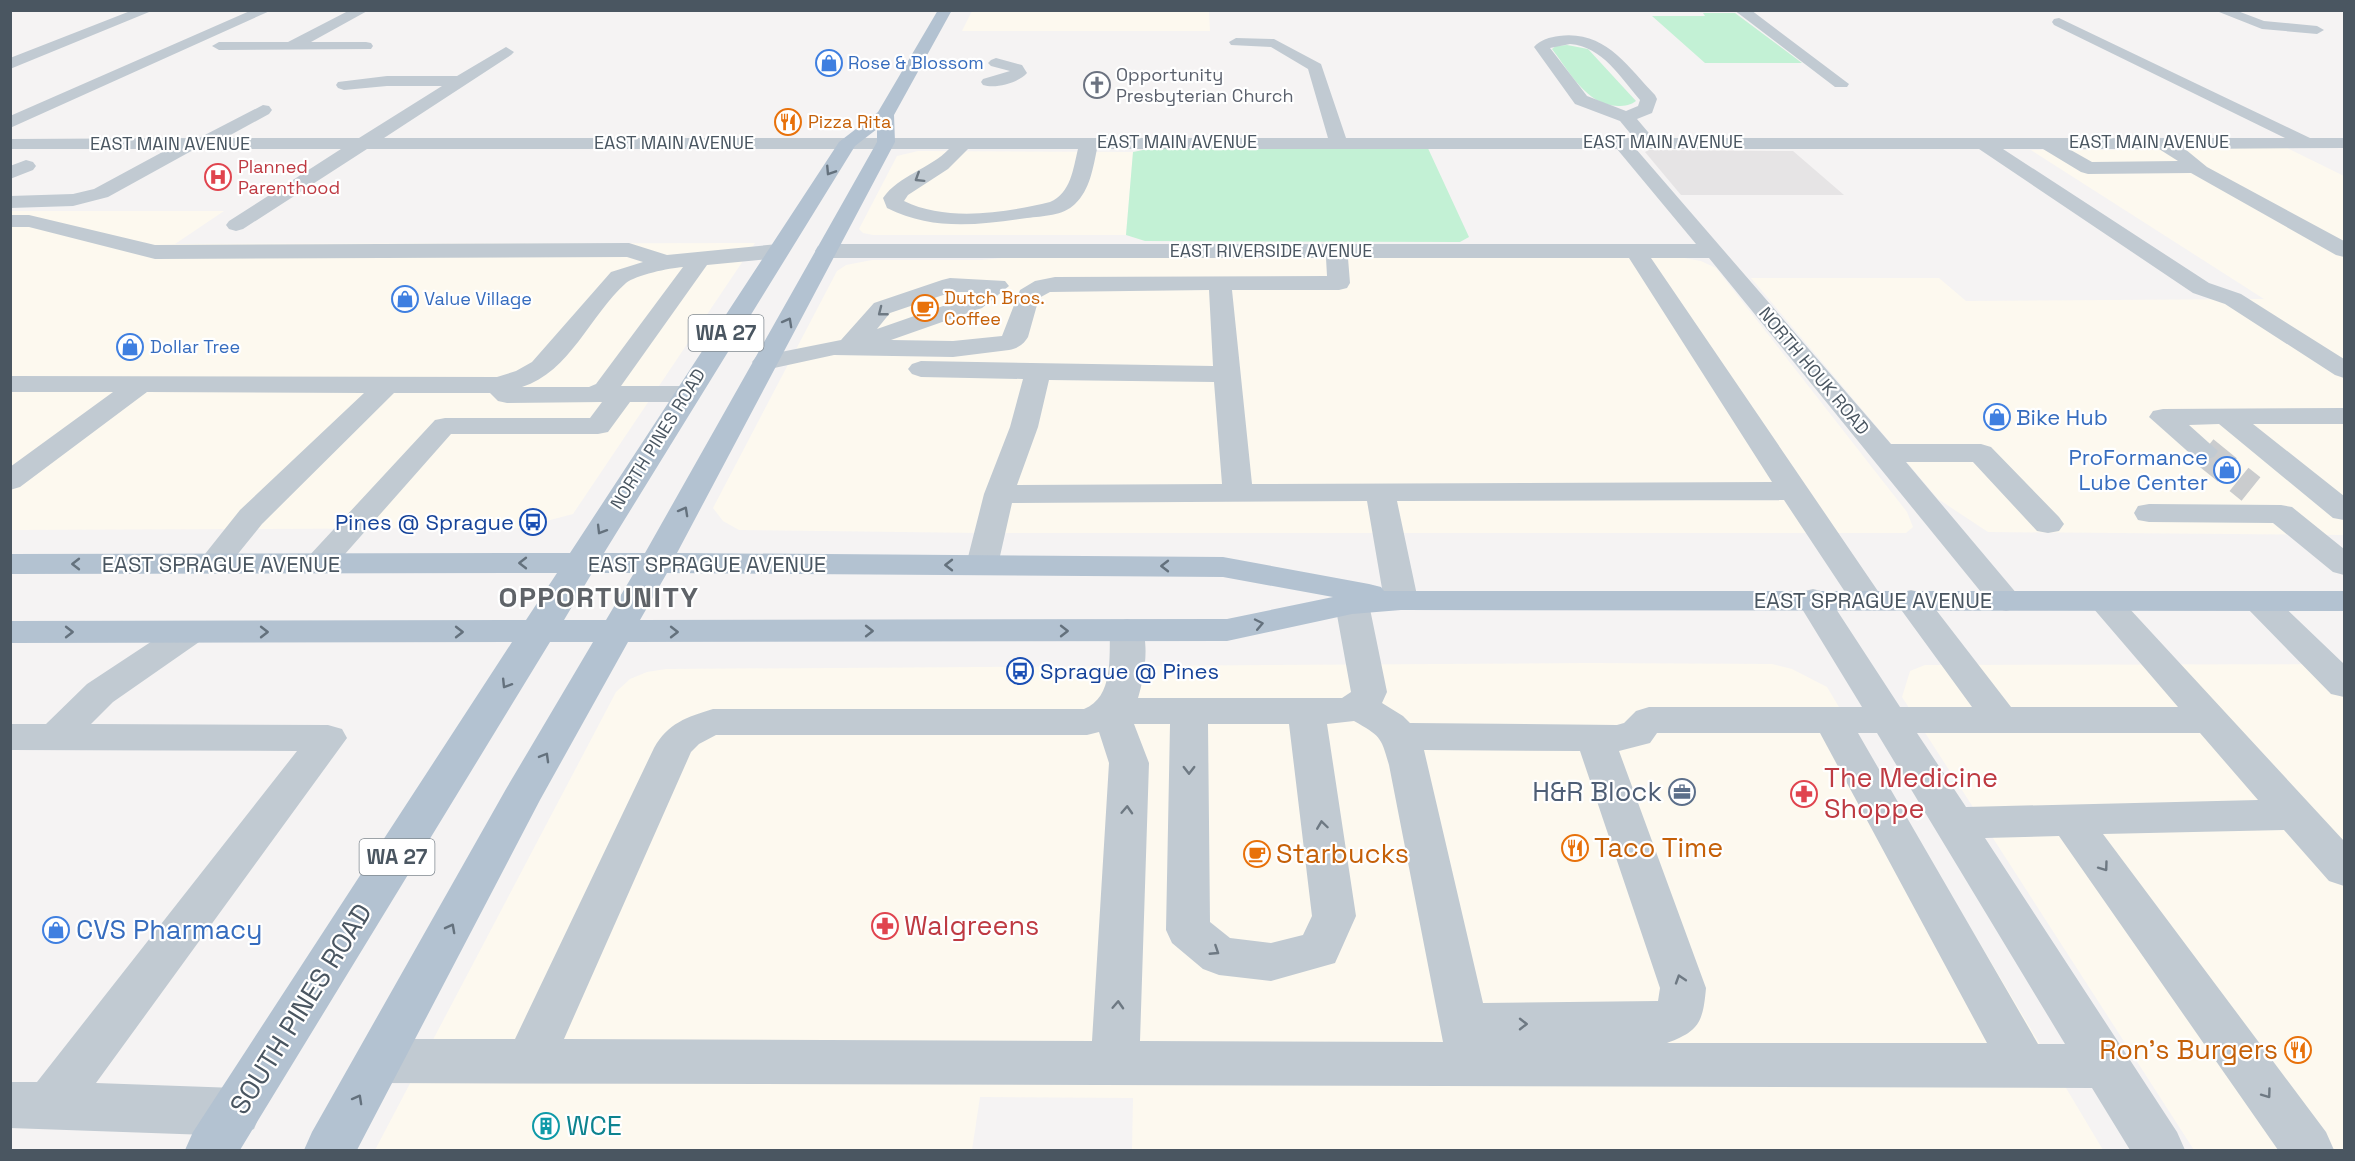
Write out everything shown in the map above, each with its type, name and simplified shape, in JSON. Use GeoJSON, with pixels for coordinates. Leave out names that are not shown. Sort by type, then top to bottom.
{"type":"FeatureCollection","features":[{"type":"Feature","properties":{"kind":"main road","name":"NORTH PINES ROAD"},"geometry":{"type":"LineString","coordinates":[[581,563],[686,394],[848,142],[885,115],[945,10]]}},
{"type":"Feature","properties":{"kind":"main road"},"geometry":{"type":"LineString","coordinates":[[885,115],[886,142]]}},
{"type":"Feature","properties":{"kind":"main road","name":"WA 27"},"geometry":{"type":"LineString","coordinates":[[330,1150],[520,800],[656,563],[886,142]]}},
{"type":"Feature","properties":{"kind":"main road","name":"SOUTH PINES ROAD"},"geometry":{"type":"LineString","coordinates":[[211,1150],[581,563]]}},
{"type":"Feature","properties":{"kind":"main road","name":"EAST SPRAGUE AVENUE"},"geometry":{"type":"LineString","coordinates":[[10,564],[656,563],[1223,567],[1401,600]]}},
{"type":"Feature","properties":{"kind":"main road","name":"EAST SPRAGUE AVENUE"},"geometry":{"type":"LineString","coordinates":[[10,632],[1227,630],[1352,604],[1401,600],[2344,601]]}},
{"type":"Feature","properties":{"kind":"street"},"geometry":{"type":"LineString","coordinates":[[10,64],[147,10]]}},
{"type":"Feature","properties":{"kind":"street"},"geometry":{"type":"LineString","coordinates":[[10,123],[265,10]]}},
{"type":"Feature","properties":{"kind":"street"},"geometry":{"type":"LineString","coordinates":[[291,46],[362,10]]}},
{"type":"Feature","properties":{"kind":"street"},"geometry":{"type":"LineString","coordinates":[[1741,10],[1841,84]]}},
{"type":"Feature","properties":{"kind":"street"},"geometry":{"type":"LineString","coordinates":[[2221,10],[2262,25],[2317,30]]}},
{"type":"Feature","properties":{"kind":"street"},"geometry":{"type":"LineString","coordinates":[[2059,22],[2309,142]]}},
{"type":"Feature","properties":{"kind":"street"},"geometry":{"type":"LineString","coordinates":[[1624,129],[1646,109],[1649,99],[1600,48],[1563,40],[1547,43],[1541,47],[1581,100],[1624,129],[1647,142]]}},
{"type":"Feature","properties":{"kind":"street"},"geometry":{"type":"LineString","coordinates":[[1236,42],[1274,43],[1315,66],[1338,142]]}},
{"type":"Feature","properties":{"kind":"street"},"geometry":{"type":"LineString","coordinates":[[219,46],[366,46]]}},
{"type":"Feature","properties":{"kind":"street"},"geometry":{"type":"LineString","coordinates":[[236,225],[506,52]]}},
{"type":"Feature","properties":{"kind":"street"},"geometry":{"type":"LineString","coordinates":[[989,82],[1019,74],[1016,68],[996,63]]}},
{"type":"Feature","properties":{"kind":"street"},"geometry":{"type":"LineString","coordinates":[[344,85],[387,81],[460,81]]}},
{"type":"Feature","properties":{"kind":"street"},"geometry":{"type":"LineString","coordinates":[[10,202],[73,200],[101,193],[263,110]]}},
{"type":"Feature","properties":{"kind":"street","name":"EAST MAIN AVENUE"},"geometry":{"type":"LineString","coordinates":[[10,144],[886,142],[960,147],[1087,148],[1338,142],[1624,129],[1647,142],[2344,142]]}},
{"type":"Feature","properties":{"kind":"street","name":"NORTH HOUK ROAD"},"geometry":{"type":"LineString","coordinates":[[1624,129],[1692,229],[1715,251],[2007,601]]}},
{"type":"Feature","properties":{"kind":"street"},"geometry":{"type":"LineString","coordinates":[[1981,142],[2201,288],[2233,298],[2344,370]]}},
{"type":"Feature","properties":{"kind":"street"},"geometry":{"type":"LineString","coordinates":[[2045,142],[2088,168],[2195,167]]}},
{"type":"Feature","properties":{"kind":"street"},"geometry":{"type":"LineString","coordinates":[[2161,142],[2195,167],[2344,250]]}},
{"type":"Feature","properties":{"kind":"street"},"geometry":{"type":"LineString","coordinates":[[16,168],[71,144]]}},
{"type":"Feature","properties":{"kind":"street"},"geometry":{"type":"LineString","coordinates":[[960,147],[902,189],[894,198],[894,204],[903,210],[934,217],[1076,187],[1087,148]]}},
{"type":"Feature","properties":{"kind":"street"},"geometry":{"type":"LineString","coordinates":[[10,221],[29,221],[155,252],[629,250],[666,262]]}},
{"type":"Feature","properties":{"kind":"street"},"geometry":{"type":"LineString","coordinates":[[10,384],[497,385],[530,376],[541,367],[619,277],[666,262],[778,251]]}},
{"type":"Feature","properties":{"kind":"street","name":"EAST RIVERSIDE AVENUE"},"geometry":{"type":"LineString","coordinates":[[826,251],[1715,251]]}},
{"type":"Feature","properties":{"kind":"street"},"geometry":{"type":"LineString","coordinates":[[799,355],[829,366],[978,359],[1016,337],[1028,295],[1043,286],[1339,283],[1337,251]]}},
{"type":"Feature","properties":{"kind":"street"},"geometry":{"type":"LineString","coordinates":[[1636,251],[1867,600]]}},
{"type":"Feature","properties":{"kind":"street"},"geometry":{"type":"LineString","coordinates":[[610,394],[605,390],[701,258]]}},
{"type":"Feature","properties":{"kind":"street"},"geometry":{"type":"LineString","coordinates":[[1220,284],[1238,493]]}},
{"type":"Feature","properties":{"kind":"street"},"geometry":{"type":"LineString","coordinates":[[765,363],[849,346],[923,322],[974,303],[997,286],[950,285],[882,308],[849,346]]}},
{"type":"Feature","properties":{"kind":"street"},"geometry":{"type":"LineString","coordinates":[[849,346],[953,349],[978,359],[1038,372],[1226,374]]}},
{"type":"Feature","properties":{"kind":"street"},"geometry":{"type":"LineString","coordinates":[[982,565],[999,494],[1024,427],[1038,372]]}},
{"type":"Feature","properties":{"kind":"street"},"geometry":{"type":"LineString","coordinates":[[10,481],[140,385]]}},
{"type":"Feature","properties":{"kind":"street"},"geometry":{"type":"LineString","coordinates":[[497,385],[507,395],[686,394]]}},
{"type":"Feature","properties":{"kind":"street"},"geometry":{"type":"LineString","coordinates":[[213,564],[251,517],[386,386]]}},
{"type":"Feature","properties":{"kind":"street"},"geometry":{"type":"LineString","coordinates":[[319,564],[445,426],[598,426],[610,394]]}},
{"type":"Feature","properties":{"kind":"street"},"geometry":{"type":"LineString","coordinates":[[2226,416],[2344,511]]}},
{"type":"Feature","properties":{"kind":"street"},"geometry":{"type":"LineString","coordinates":[[2204,451],[2163,417],[2344,416]]}},
{"type":"Feature","properties":{"kind":"street"},"geometry":{"type":"LineString","coordinates":[[1882,453],[1981,453],[2048,524]]}},
{"type":"Feature","properties":{"kind":"street"},"geometry":{"type":"LineString","coordinates":[[2251,489],[2344,565]]}},
{"type":"Feature","properties":{"kind":"street"},"geometry":{"type":"LineString","coordinates":[[999,494],[1793,491]]}},
{"type":"Feature","properties":{"kind":"street"},"geometry":{"type":"LineString","coordinates":[[1380,492],[1401,600]]}},
{"type":"Feature","properties":{"kind":"street"},"geometry":{"type":"LineString","coordinates":[[2149,513],[2281,514]]}},
{"type":"Feature","properties":{"kind":"street"},"geometry":{"type":"LineString","coordinates":[[1813,599],[2159,1150]]}},
{"type":"Feature","properties":{"kind":"street"},"geometry":{"type":"LineString","coordinates":[[1911,600],[2001,720]]}},
{"type":"Feature","properties":{"kind":"street"},"geometry":{"type":"LineString","coordinates":[[2103,601],[2344,869]]}},
{"type":"Feature","properties":{"kind":"street"},"geometry":{"type":"LineString","coordinates":[[2259,601],[2344,685]]}},
{"type":"Feature","properties":{"kind":"street"},"geometry":{"type":"LineString","coordinates":[[1112,711],[1344,711],[1359,707],[1367,699],[1369,692],[1352,604]]}},
{"type":"Feature","properties":{"kind":"street"},"geometry":{"type":"LineString","coordinates":[[530,1060],[673,748],[679,738],[689,730],[713,722],[1087,723],[1101,720],[1112,711],[1125,683],[1126,630]]}},
{"type":"Feature","properties":{"kind":"street"},"geometry":{"type":"LineString","coordinates":[[56,737],[100,693],[190,632]]}},
{"type":"Feature","properties":{"kind":"street"},"geometry":{"type":"LineString","coordinates":[[1359,707],[1390,726],[1400,736],[1409,765],[1468,1044]]}},
{"type":"Feature","properties":{"kind":"street"},"geometry":{"type":"LineString","coordinates":[[1112,711],[1129,763],[1115,1064]]}},
{"type":"Feature","properties":{"kind":"street"},"geometry":{"type":"LineString","coordinates":[[1189,711],[1188,930],[1219,956],[1270,962],[1319,950],[1334,916],[1306,711]]}},
{"type":"Feature","properties":{"kind":"street"},"geometry":{"type":"LineString","coordinates":[[1400,736],[1630,737],[1637,734],[1649,720],[2210,720]]}},
{"type":"Feature","properties":{"kind":"street"},"geometry":{"type":"LineString","coordinates":[[1832,720],[2024,1065]]}},
{"type":"Feature","properties":{"kind":"street"},"geometry":{"type":"LineString","coordinates":[[10,737],[328,738],[30,1105]]}},
{"type":"Feature","properties":{"kind":"street"},"geometry":{"type":"LineString","coordinates":[[379,1060],[1115,1064],[1468,1044],[1660,1024],[1680,1013],[1683,987],[1595,738]]}},
{"type":"Feature","properties":{"kind":"street"},"geometry":{"type":"LineString","coordinates":[[1953,823],[2295,814]]}},
{"type":"Feature","properties":{"kind":"street"},"geometry":{"type":"LineString","coordinates":[[2070,820],[2308,1150]]}},
{"type":"Feature","properties":{"kind":"street"},"geometry":{"type":"LineString","coordinates":[[1468,1044],[2024,1065],[2106,1066]]}},
{"type":"Feature","properties":{"kind":"street"},"geometry":{"type":"LineString","coordinates":[[30,1105],[236,1112]]}},
{"type":"Feature","properties":{"kind":"shaded area"},"geometry":{"type":"Polygon","coordinates":[[[972,11],[1209,11],[1210,31],[962,31],[972,11]]]}},
{"type":"Feature","properties":{"kind":"shaded area"},"geometry":{"type":"Polygon","coordinates":[[[2203,147],[2285,147],[2344,176],[2344,535],[1988,532],[1938,499],[1751,278],[1939,278],[1966,301],[2264,299],[2031,150],[2192,150],[2203,147]]]}},
{"type":"Feature","properties":{"kind":"shaded area"},"geometry":{"type":"Polygon","coordinates":[[[1649,150],[1793,151],[1844,195],[1681,195],[1645,152],[1649,150]]]}},
{"type":"Feature","properties":{"kind":"shaded area"},"geometry":{"type":"Polygon","coordinates":[[[918,151],[1133,152],[1126,235],[873,235],[863,233],[859,229],[897,156],[918,151]]]}},
{"type":"Feature","properties":{"kind":"shaded area"},"geometry":{"type":"Polygon","coordinates":[[[10,211],[224,211],[175,244],[755,243],[573,514],[520,528],[11,530],[10,211]]]}},
{"type":"Feature","properties":{"kind":"shaded area"},"geometry":{"type":"Polygon","coordinates":[[[1046,254],[1679,257],[1701,261],[1716,268],[1907,512],[1913,527],[1906,533],[980,533],[739,530],[723,521],[713,508],[837,271],[846,265],[872,260],[981,260],[1046,254]]]}},
{"type":"Feature","properties":{"kind":"shaded area"},"geometry":{"type":"Polygon","coordinates":[[[1589,663],[1772,664],[1792,669],[1827,687],[2103,1150],[1132,1150],[1133,1098],[980,1097],[972,1150],[375,1150],[616,692],[630,679],[647,672],[666,669],[1589,663]]]}},
{"type":"Feature","properties":{"kind":"shaded area"},"geometry":{"type":"Polygon","coordinates":[[[2344,664],[2344,1150],[2194,1150],[1902,697],[1910,671],[1925,665],[2344,664]]]}},
{"type":"Feature","properties":{"kind":"green space"},"geometry":{"type":"Polygon","coordinates":[[[1703,13],[1735,13],[1802,63],[1705,63],[1652,16],[1705,16],[1703,13]]]}},
{"type":"Feature","properties":{"kind":"green space"},"geometry":{"type":"Polygon","coordinates":[[[1567,45],[1588,49],[1636,101],[1618,106],[1597,100],[1588,94],[1572,77],[1552,49],[1556,46],[1567,45]]]}},
{"type":"Feature","properties":{"kind":"green space"},"geometry":{"type":"Polygon","coordinates":[[[1426,144],[1469,237],[1460,242],[1145,241],[1126,235],[1133,152],[1153,148],[1426,144]]]}},
{"type":"Feature","properties":{"kind":"tunnel"},"geometry":{"type":"LineString","coordinates":[[2204,451],[2251,489]]}},
{"type":"Feature","properties":{"kind":"place","name":"Rose & Blossom"},"geometry":{"type":"Point","coordinates":[829,63]}},
{"type":"Feature","properties":{"kind":"place","name":"Opportunity Presbyterian Church"},"geometry":{"type":"Point","coordinates":[1097,85]}},
{"type":"Feature","properties":{"kind":"place","name":"Pizza Rita"},"geometry":{"type":"Point","coordinates":[788,122]}},
{"type":"Feature","properties":{"kind":"place","name":"Planned Parenthood"},"geometry":{"type":"Point","coordinates":[218,177]}},
{"type":"Feature","properties":{"kind":"place","name":"Value Village"},"geometry":{"type":"Point","coordinates":[405,299]}},
{"type":"Feature","properties":{"kind":"place","name":"Dutch Bros. Coffee"},"geometry":{"type":"Point","coordinates":[925,308]}},
{"type":"Feature","properties":{"kind":"place","name":"Dollar Tree"},"geometry":{"type":"Point","coordinates":[130,347]}},
{"type":"Feature","properties":{"kind":"place","name":"Bike Hub"},"geometry":{"type":"Point","coordinates":[1997,417]}},
{"type":"Feature","properties":{"kind":"place","name":"ProFormance Lube Center"},"geometry":{"type":"Point","coordinates":[2227,470]}},
{"type":"Feature","properties":{"kind":"place","name":"Pines @ Sprague"},"geometry":{"type":"Point","coordinates":[533,522]}},
{"type":"Feature","properties":{"kind":"place","name":"Sprague @ Pines"},"geometry":{"type":"Point","coordinates":[1020,671]}},
{"type":"Feature","properties":{"kind":"place","name":"H&R Block"},"geometry":{"type":"Point","coordinates":[1682,792]}},
{"type":"Feature","properties":{"kind":"place","name":"The Medicine Shoppe"},"geometry":{"type":"Point","coordinates":[1804,794]}},
{"type":"Feature","properties":{"kind":"place","name":"Taco Time"},"geometry":{"type":"Point","coordinates":[1575,848]}},
{"type":"Feature","properties":{"kind":"place","name":"Starbucks"},"geometry":{"type":"Point","coordinates":[1257,854]}},
{"type":"Feature","properties":{"kind":"place","name":"Walgreens"},"geometry":{"type":"Point","coordinates":[885,926]}},
{"type":"Feature","properties":{"kind":"place","name":"CVS Pharmacy"},"geometry":{"type":"Point","coordinates":[56,930]}},
{"type":"Feature","properties":{"kind":"place","name":"Ron's Burgers"},"geometry":{"type":"Point","coordinates":[2298,1050]}},
{"type":"Feature","properties":{"kind":"place","name":"WCE"},"geometry":{"type":"Point","coordinates":[546,1126]}},
{"type":"Feature","properties":{"kind":"district","name":"OPPORTUNITY"},"geometry":{"type":"Point","coordinates":[599,597]}}]}
